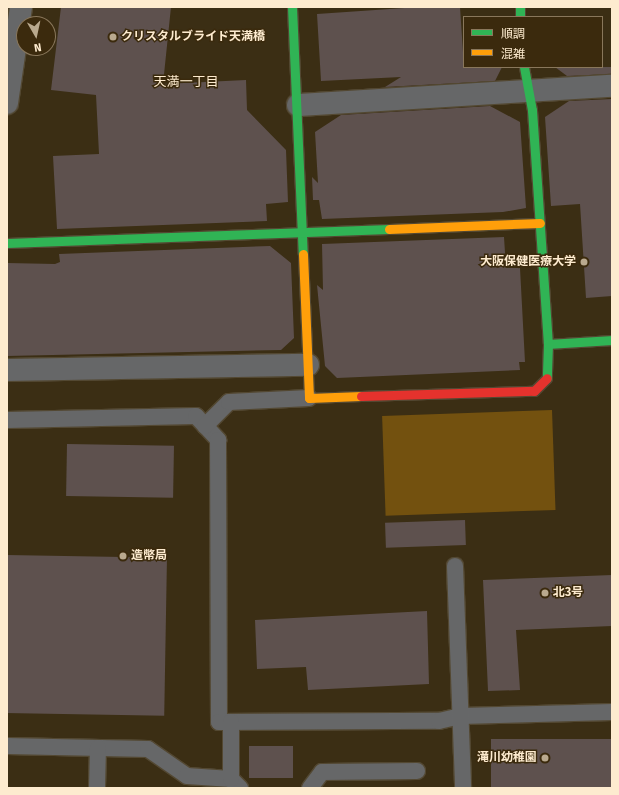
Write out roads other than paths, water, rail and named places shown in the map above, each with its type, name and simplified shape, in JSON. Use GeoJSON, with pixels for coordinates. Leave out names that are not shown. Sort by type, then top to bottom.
{"type":"FeatureCollection","features":[{"type":"Feature","properties":{"kind":"street"},"geometry":{"type":"LineString","coordinates":[[7,103],[21,7]]}},
{"type":"Feature","properties":{"kind":"street"},"geometry":{"type":"LineString","coordinates":[[292,7],[298,105],[301,230],[309,398],[534,391],[547,380],[548,344],[532,110],[526,92],[524,68]]}},
{"type":"Feature","properties":{"kind":"street"},"geometry":{"type":"LineString","coordinates":[[298,105],[612,86]]}},
{"type":"Feature","properties":{"kind":"street"},"geometry":{"type":"LineString","coordinates":[[7,243],[301,230],[540,223]]}},
{"type":"Feature","properties":{"kind":"street"},"geometry":{"type":"LineString","coordinates":[[548,344],[612,340]]}},
{"type":"Feature","properties":{"kind":"street"},"geometry":{"type":"LineString","coordinates":[[7,370],[308,365]]}},
{"type":"Feature","properties":{"kind":"lane"},"geometry":{"type":"LineString","coordinates":[[205,426],[229,402],[309,398]]}},
{"type":"Feature","properties":{"kind":"lane"},"geometry":{"type":"LineString","coordinates":[[7,420],[196,416],[218,440],[218,722],[438,721],[461,716],[612,712]]}},
{"type":"Feature","properties":{"kind":"lane"},"geometry":{"type":"LineString","coordinates":[[455,566],[464,788]]}},
{"type":"Feature","properties":{"kind":"lane"},"geometry":{"type":"LineString","coordinates":[[7,746],[148,750],[187,776],[235,783],[231,722]]}},
{"type":"Feature","properties":{"kind":"lane"},"geometry":{"type":"LineString","coordinates":[[97,788],[98,748]]}},
{"type":"Feature","properties":{"kind":"lane"},"geometry":{"type":"LineString","coordinates":[[310,788],[322,772],[417,771]]}},
{"type":"Feature","properties":{"kind":"place","name":"クリスタルブライド天満橋"},"geometry":{"type":"Point","coordinates":[113,37]}},
{"type":"Feature","properties":{"kind":"place","name":"大阪保健医療大学"},"geometry":{"type":"Point","coordinates":[584,262]}},
{"type":"Feature","properties":{"kind":"place","name":"造幣局"},"geometry":{"type":"Point","coordinates":[123,556]}},
{"type":"Feature","properties":{"kind":"place","name":"北3号"},"geometry":{"type":"Point","coordinates":[545,593]}},
{"type":"Feature","properties":{"kind":"place","name":"滝川幼稚園"},"geometry":{"type":"Point","coordinates":[545,758]}},
{"type":"Feature","properties":{"kind":"district","name":"天満一丁目"},"geometry":{"type":"Point","coordinates":[186,82]}}]}
